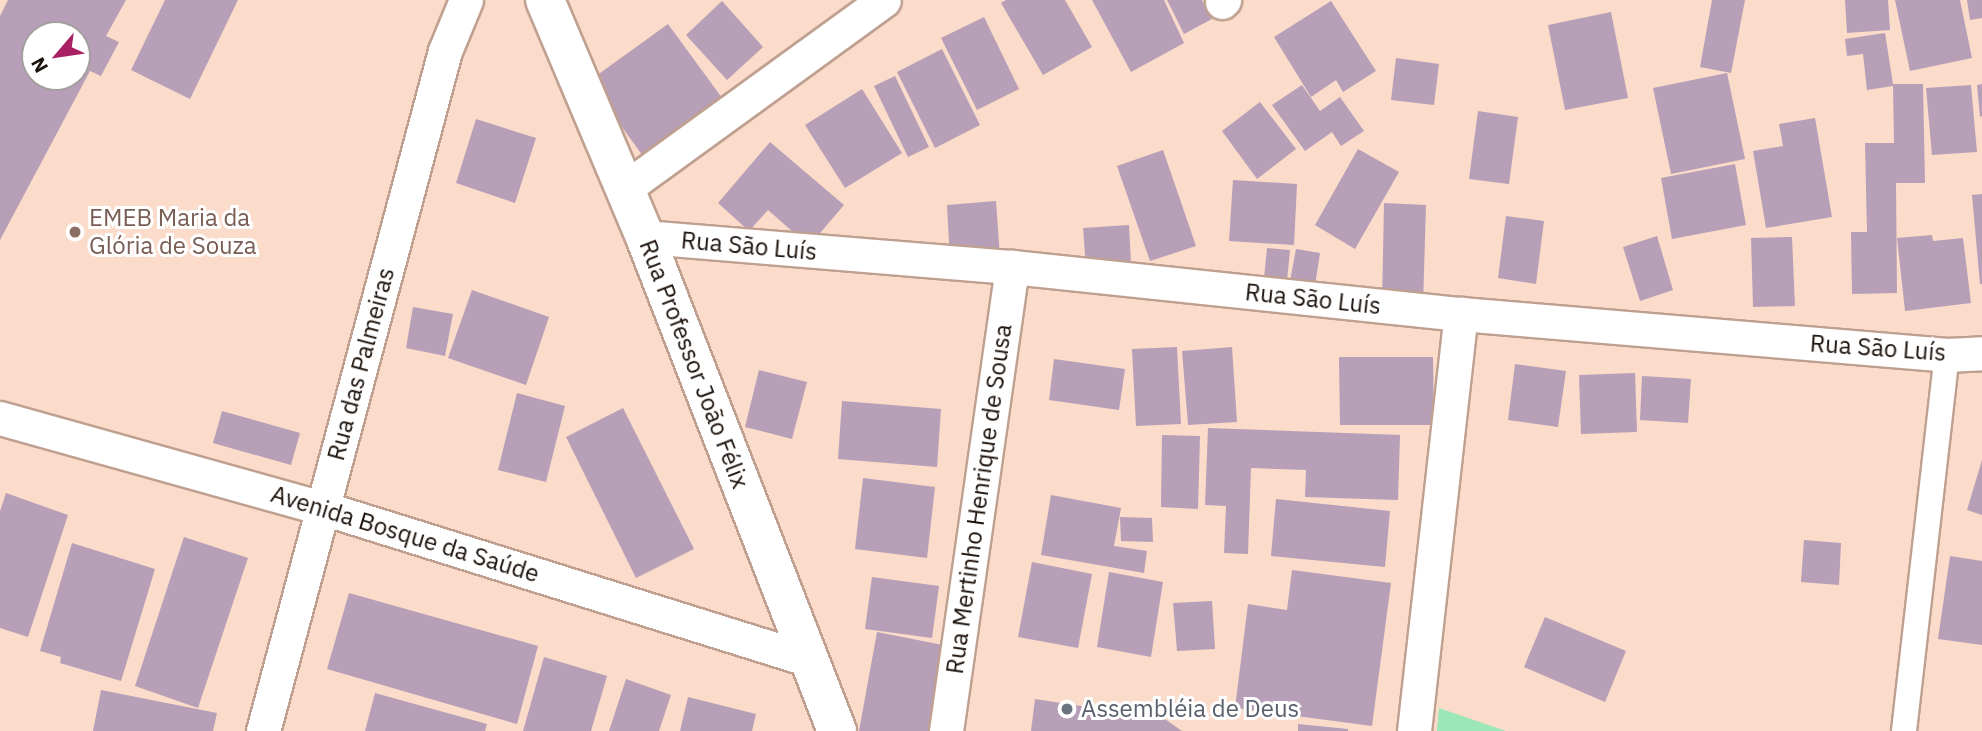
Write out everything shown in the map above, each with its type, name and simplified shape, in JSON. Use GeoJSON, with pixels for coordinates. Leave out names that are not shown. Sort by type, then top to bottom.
{"type":"FeatureCollection","features":[{"type":"Feature","properties":{"kind":"street","name":"Rua das Palmeiras"},"geometry":{"type":"LineString","coordinates":[[263,731],[445,51],[466,0]]}},
{"type":"Feature","properties":{"kind":"street","name":"Rua Professor João Félix"},"geometry":{"type":"LineString","coordinates":[[545,0],[645,237],[837,731]]}},
{"type":"Feature","properties":{"kind":"street"},"geometry":{"type":"LineString","coordinates":[[624,189],[884,0]]}},
{"type":"Feature","properties":{"kind":"street","name":"Rua São Luís"},"geometry":{"type":"LineString","coordinates":[[645,237],[1013,267],[1461,314],[1947,355],[1982,353]]}},
{"type":"Feature","properties":{"kind":"street","name":"Rua Mertinho Henrique de Sousa"},"geometry":{"type":"LineString","coordinates":[[946,731],[1013,267]]}},
{"type":"Feature","properties":{"kind":"street"},"geometry":{"type":"LineString","coordinates":[[1414,731],[1461,314]]}},
{"type":"Feature","properties":{"kind":"street"},"geometry":{"type":"LineString","coordinates":[[1904,731],[1947,355]]}},
{"type":"Feature","properties":{"kind":"street","name":"Avenida Bosque da Saúde"},"geometry":{"type":"LineString","coordinates":[[0,418],[323,508],[807,659]]}},
{"type":"Feature","properties":{"kind":"green space"},"geometry":{"type":"Polygon","coordinates":[[[1439,708],[1506,731],[1437,731],[1439,708]]]}},
{"type":"Feature","properties":{"kind":"building"},"geometry":{"type":"Polygon","coordinates":[[[8,0],[126,0],[106,36],[119,42],[101,76],[91,71],[91,21],[21,21],[21,91],[79,91],[0,240],[0,16],[8,0]]]}},
{"type":"Feature","properties":{"kind":"building"},"geometry":{"type":"Polygon","coordinates":[[[165,0],[238,0],[190,99],[131,70],[165,0]]]}},
{"type":"Feature","properties":{"kind":"building"},"geometry":{"type":"Polygon","coordinates":[[[1006,0],[1065,0],[1092,47],[1043,75],[1001,3],[1006,0]]]}},
{"type":"Feature","properties":{"kind":"building"},"geometry":{"type":"Polygon","coordinates":[[[1092,0],[1164,0],[1184,43],[1131,72],[1092,0]]]}},
{"type":"Feature","properties":{"kind":"building"},"geometry":{"type":"Polygon","coordinates":[[[1167,0],[1202,0],[1212,19],[1184,34],[1167,0]]]}},
{"type":"Feature","properties":{"kind":"building"},"geometry":{"type":"Polygon","coordinates":[[[1712,0],[1745,0],[1731,73],[1700,67],[1712,0]]]}},
{"type":"Feature","properties":{"kind":"building"},"geometry":{"type":"Polygon","coordinates":[[[1845,0],[1888,0],[1890,30],[1847,33],[1845,0]]]}},
{"type":"Feature","properties":{"kind":"building"},"geometry":{"type":"Polygon","coordinates":[[[1895,0],[1960,0],[1972,58],[1910,71],[1895,0]]]}},
{"type":"Feature","properties":{"kind":"building"},"geometry":{"type":"Polygon","coordinates":[[[1967,0],[1982,0],[1982,18],[1970,20],[1967,0]]]}},
{"type":"Feature","properties":{"kind":"building"},"geometry":{"type":"Polygon","coordinates":[[[722,1],[763,47],[727,80],[686,35],[722,1]]]}},
{"type":"Feature","properties":{"kind":"building"},"geometry":{"type":"Polygon","coordinates":[[[1331,1],[1376,71],[1343,92],[1336,80],[1311,97],[1274,37],[1331,1]]]}},
{"type":"Feature","properties":{"kind":"building"},"geometry":{"type":"Polygon","coordinates":[[[1611,12],[1628,98],[1565,110],[1548,25],[1611,12]]]}},
{"type":"Feature","properties":{"kind":"building"},"geometry":{"type":"Polygon","coordinates":[[[984,17],[1019,89],[977,110],[941,38],[984,17]]]}},
{"type":"Feature","properties":{"kind":"building"},"geometry":{"type":"Polygon","coordinates":[[[668,24],[725,102],[645,159],[589,81],[668,24]]]}},
{"type":"Feature","properties":{"kind":"building"},"geometry":{"type":"Polygon","coordinates":[[[1885,33],[1893,84],[1923,84],[1925,183],[1896,183],[1897,293],[1852,294],[1851,232],[1867,232],[1865,143],[1894,143],[1893,86],[1867,90],[1863,54],[1847,56],[1845,39],[1885,33]]]}},
{"type":"Feature","properties":{"kind":"building"},"geometry":{"type":"Polygon","coordinates":[[[942,49],[980,125],[935,148],[897,72],[942,49]]]}},
{"type":"Feature","properties":{"kind":"building"},"geometry":{"type":"Polygon","coordinates":[[[1396,58],[1439,64],[1434,105],[1391,100],[1396,58]]]}},
{"type":"Feature","properties":{"kind":"building"},"geometry":{"type":"Polygon","coordinates":[[[1727,73],[1745,159],[1671,174],[1653,88],[1727,73]]]}},
{"type":"Feature","properties":{"kind":"building"},"geometry":{"type":"Polygon","coordinates":[[[895,76],[929,147],[908,157],[874,86],[895,76]]]}},
{"type":"Feature","properties":{"kind":"building"},"geometry":{"type":"Polygon","coordinates":[[[1982,84],[1982,116],[1980,117],[1977,85],[1982,84]]]}},
{"type":"Feature","properties":{"kind":"building"},"geometry":{"type":"Polygon","coordinates":[[[1302,85],[1320,111],[1340,97],[1364,131],[1341,146],[1332,132],[1305,151],[1272,105],[1302,85]]]}},
{"type":"Feature","properties":{"kind":"building"},"geometry":{"type":"Polygon","coordinates":[[[1971,85],[1977,152],[1932,155],[1926,88],[1971,85]]]}},
{"type":"Feature","properties":{"kind":"building"},"geometry":{"type":"Polygon","coordinates":[[[862,89],[902,153],[845,188],[805,125],[862,89]]]}},
{"type":"Feature","properties":{"kind":"building"},"geometry":{"type":"Polygon","coordinates":[[[1260,102],[1296,149],[1257,179],[1222,131],[1260,102]]]}},
{"type":"Feature","properties":{"kind":"building"},"geometry":{"type":"Polygon","coordinates":[[[1478,111],[1518,117],[1509,184],[1469,179],[1478,111]]]}},
{"type":"Feature","properties":{"kind":"building"},"geometry":{"type":"Polygon","coordinates":[[[1815,118],[1832,217],[1766,228],[1753,151],[1783,146],[1779,124],[1815,118]]]}},
{"type":"Feature","properties":{"kind":"building"},"geometry":{"type":"Polygon","coordinates":[[[476,119],[536,138],[515,203],[456,183],[476,119]]]}},
{"type":"Feature","properties":{"kind":"building"},"geometry":{"type":"Polygon","coordinates":[[[770,142],[844,205],[809,246],[768,210],[749,231],[718,203],[770,142]]]}},
{"type":"Feature","properties":{"kind":"building"},"geometry":{"type":"Polygon","coordinates":[[[1358,149],[1399,172],[1355,249],[1315,225],[1358,149]]]}},
{"type":"Feature","properties":{"kind":"building"},"geometry":{"type":"Polygon","coordinates":[[[1163,150],[1196,246],[1150,261],[1117,166],[1163,150]]]}},
{"type":"Feature","properties":{"kind":"building"},"geometry":{"type":"Polygon","coordinates":[[[1735,164],[1746,225],[1672,239],[1661,178],[1735,164]]]}},
{"type":"Feature","properties":{"kind":"building"},"geometry":{"type":"Polygon","coordinates":[[[1233,180],[1297,184],[1294,245],[1229,241],[1233,180]]]}},
{"type":"Feature","properties":{"kind":"building"},"geometry":{"type":"Polygon","coordinates":[[[1982,194],[1982,284],[1980,284],[1972,195],[1982,194]]]}},
{"type":"Feature","properties":{"kind":"building"},"geometry":{"type":"Polygon","coordinates":[[[996,201],[1000,257],[950,261],[947,205],[996,201]]]}},
{"type":"Feature","properties":{"kind":"building"},"geometry":{"type":"Polygon","coordinates":[[[1384,203],[1426,205],[1423,306],[1382,304],[1384,203]]]}},
{"type":"Feature","properties":{"kind":"building"},"geometry":{"type":"Polygon","coordinates":[[[1506,216],[1544,221],[1536,284],[1498,278],[1506,216]]]}},
{"type":"Feature","properties":{"kind":"building"},"geometry":{"type":"Polygon","coordinates":[[[1129,225],[1131,263],[1086,267],[1083,228],[1129,225]]]}},
{"type":"Feature","properties":{"kind":"building"},"geometry":{"type":"Polygon","coordinates":[[[1932,235],[1933,241],[1963,238],[1971,303],[1905,311],[1897,238],[1932,235]]]}},
{"type":"Feature","properties":{"kind":"building"},"geometry":{"type":"Polygon","coordinates":[[[1657,236],[1673,290],[1640,301],[1623,247],[1657,236]]]}},
{"type":"Feature","properties":{"kind":"building"},"geometry":{"type":"Polygon","coordinates":[[[1792,237],[1795,306],[1753,307],[1751,238],[1792,237]]]}},
{"type":"Feature","properties":{"kind":"building"},"geometry":{"type":"Polygon","coordinates":[[[1267,248],[1290,250],[1287,281],[1264,278],[1267,248]]]}},
{"type":"Feature","properties":{"kind":"building"},"geometry":{"type":"Polygon","coordinates":[[[1296,249],[1320,253],[1315,285],[1290,281],[1296,249]]]}},
{"type":"Feature","properties":{"kind":"building"},"geometry":{"type":"Polygon","coordinates":[[[472,290],[549,317],[526,385],[448,358],[472,290]]]}},
{"type":"Feature","properties":{"kind":"building"},"geometry":{"type":"Polygon","coordinates":[[[413,307],[453,314],[445,356],[406,348],[413,307]]]}},
{"type":"Feature","properties":{"kind":"building"},"geometry":{"type":"Polygon","coordinates":[[[1177,347],[1181,424],[1136,426],[1132,349],[1177,347]]]}},
{"type":"Feature","properties":{"kind":"building"},"geometry":{"type":"Polygon","coordinates":[[[1232,347],[1237,422],[1188,425],[1182,351],[1232,347]]]}},
{"type":"Feature","properties":{"kind":"building"},"geometry":{"type":"Polygon","coordinates":[[[1339,357],[1433,357],[1434,425],[1340,425],[1339,357]]]}},
{"type":"Feature","properties":{"kind":"building"},"geometry":{"type":"Polygon","coordinates":[[[1054,359],[1125,369],[1119,410],[1049,400],[1054,359]]]}},
{"type":"Feature","properties":{"kind":"building"},"geometry":{"type":"Polygon","coordinates":[[[1515,364],[1566,371],[1558,427],[1508,420],[1515,364]]]}},
{"type":"Feature","properties":{"kind":"building"},"geometry":{"type":"Polygon","coordinates":[[[759,370],[807,382],[792,439],[745,427],[759,370]]]}},
{"type":"Feature","properties":{"kind":"building"},"geometry":{"type":"Polygon","coordinates":[[[1635,373],[1637,432],[1581,434],[1579,375],[1635,373]]]}},
{"type":"Feature","properties":{"kind":"building"},"geometry":{"type":"Polygon","coordinates":[[[1642,376],[1691,379],[1688,423],[1640,420],[1642,376]]]}},
{"type":"Feature","properties":{"kind":"building"},"geometry":{"type":"Polygon","coordinates":[[[517,393],[565,406],[546,482],[498,470],[517,393]]]}},
{"type":"Feature","properties":{"kind":"building"},"geometry":{"type":"Polygon","coordinates":[[[842,401],[941,409],[937,467],[838,459],[842,401]]]}},
{"type":"Feature","properties":{"kind":"building"},"geometry":{"type":"Polygon","coordinates":[[[623,408],[694,549],[636,578],[566,437],[623,408]]]}},
{"type":"Feature","properties":{"kind":"building"},"geometry":{"type":"Polygon","coordinates":[[[222,411],[300,433],[291,465],[213,443],[222,411]]]}},
{"type":"Feature","properties":{"kind":"building"},"geometry":{"type":"Polygon","coordinates":[[[1208,428],[1400,435],[1398,500],[1305,497],[1306,470],[1251,468],[1248,554],[1224,553],[1226,506],[1205,505],[1208,428]]]}},
{"type":"Feature","properties":{"kind":"building"},"geometry":{"type":"Polygon","coordinates":[[[1162,435],[1200,436],[1198,509],[1161,507],[1162,435]]]}},
{"type":"Feature","properties":{"kind":"building"},"geometry":{"type":"Polygon","coordinates":[[[1982,460],[1982,515],[1967,510],[1982,460]]]}},
{"type":"Feature","properties":{"kind":"building"},"geometry":{"type":"Polygon","coordinates":[[[863,478],[935,487],[927,558],[855,549],[863,478]]]}},
{"type":"Feature","properties":{"kind":"building"},"geometry":{"type":"Polygon","coordinates":[[[6,493],[68,515],[28,637],[0,628],[0,511],[6,493]]]}},
{"type":"Feature","properties":{"kind":"building"},"geometry":{"type":"Polygon","coordinates":[[[1051,495],[1121,508],[1114,546],[1147,551],[1144,573],[1041,555],[1051,495]]]}},
{"type":"Feature","properties":{"kind":"building"},"geometry":{"type":"Polygon","coordinates":[[[1276,499],[1390,511],[1385,567],[1271,556],[1276,499]]]}},
{"type":"Feature","properties":{"kind":"building"},"geometry":{"type":"Polygon","coordinates":[[[1120,517],[1152,518],[1153,542],[1121,541],[1120,517]]]}},
{"type":"Feature","properties":{"kind":"building"},"geometry":{"type":"Polygon","coordinates":[[[184,537],[248,558],[198,708],[135,686],[184,537]]]}},
{"type":"Feature","properties":{"kind":"building"},"geometry":{"type":"Polygon","coordinates":[[[1804,540],[1841,543],[1839,585],[1801,582],[1804,540]]]}},
{"type":"Feature","properties":{"kind":"building"},"geometry":{"type":"Polygon","coordinates":[[[72,543],[155,569],[121,681],[60,663],[61,657],[40,651],[72,543]]]}},
{"type":"Feature","properties":{"kind":"building"},"geometry":{"type":"Polygon","coordinates":[[[1950,556],[1982,561],[1982,645],[1938,639],[1950,556]]]}},
{"type":"Feature","properties":{"kind":"building"},"geometry":{"type":"Polygon","coordinates":[[[1032,562],[1092,574],[1078,648],[1018,637],[1032,562]]]}},
{"type":"Feature","properties":{"kind":"building"},"geometry":{"type":"Polygon","coordinates":[[[1292,570],[1391,583],[1372,726],[1235,708],[1248,604],[1287,610],[1292,570]]]}},
{"type":"Feature","properties":{"kind":"building"},"geometry":{"type":"Polygon","coordinates":[[[1109,572],[1163,582],[1151,657],[1097,647],[1109,572]]]}},
{"type":"Feature","properties":{"kind":"building"},"geometry":{"type":"Polygon","coordinates":[[[872,577],[939,586],[932,638],[865,629],[872,577]]]}},
{"type":"Feature","properties":{"kind":"building"},"geometry":{"type":"Polygon","coordinates":[[[349,593],[538,646],[517,724],[327,669],[349,593]]]}},
{"type":"Feature","properties":{"kind":"building"},"geometry":{"type":"Polygon","coordinates":[[[1212,601],[1215,649],[1177,651],[1173,603],[1212,601]]]}},
{"type":"Feature","properties":{"kind":"building"},"geometry":{"type":"Polygon","coordinates":[[[1545,617],[1626,651],[1605,702],[1524,667],[1545,617]]]}},
{"type":"Feature","properties":{"kind":"building"},"geometry":{"type":"Polygon","coordinates":[[[877,632],[948,646],[933,731],[859,731],[877,632]]]}},
{"type":"Feature","properties":{"kind":"building"},"geometry":{"type":"Polygon","coordinates":[[[544,657],[607,676],[591,731],[523,731],[544,657]]]}},
{"type":"Feature","properties":{"kind":"building"},"geometry":{"type":"Polygon","coordinates":[[[626,679],[671,695],[659,731],[609,731],[626,679]]]}},
{"type":"Feature","properties":{"kind":"building"},"geometry":{"type":"Polygon","coordinates":[[[101,690],[217,713],[213,731],[93,731],[101,690]]]}},
{"type":"Feature","properties":{"kind":"building"},"geometry":{"type":"Polygon","coordinates":[[[375,693],[487,724],[485,731],[365,731],[375,693]]]}},
{"type":"Feature","properties":{"kind":"building"},"geometry":{"type":"Polygon","coordinates":[[[688,697],[756,714],[752,731],[680,731],[688,697]]]}},
{"type":"Feature","properties":{"kind":"building","name":"Assembléia de Deus"},"geometry":{"type":"Polygon","coordinates":[[[1035,699],[1165,719],[1182,731],[1031,731],[1035,699]]]}},
{"type":"Feature","properties":{"kind":"building"},"geometry":{"type":"Polygon","coordinates":[[[1298,724],[1348,729],[1348,731],[1298,731],[1298,724]]]}},
{"type":"Feature","properties":{"kind":"place","name":"EMEB Maria da Glória de Souza"},"geometry":{"type":"Point","coordinates":[75,232]}},
{"type":"Feature","properties":{"kind":"place","name":"Assembléia de Deus"},"geometry":{"type":"Point","coordinates":[1067,709]}}]}
